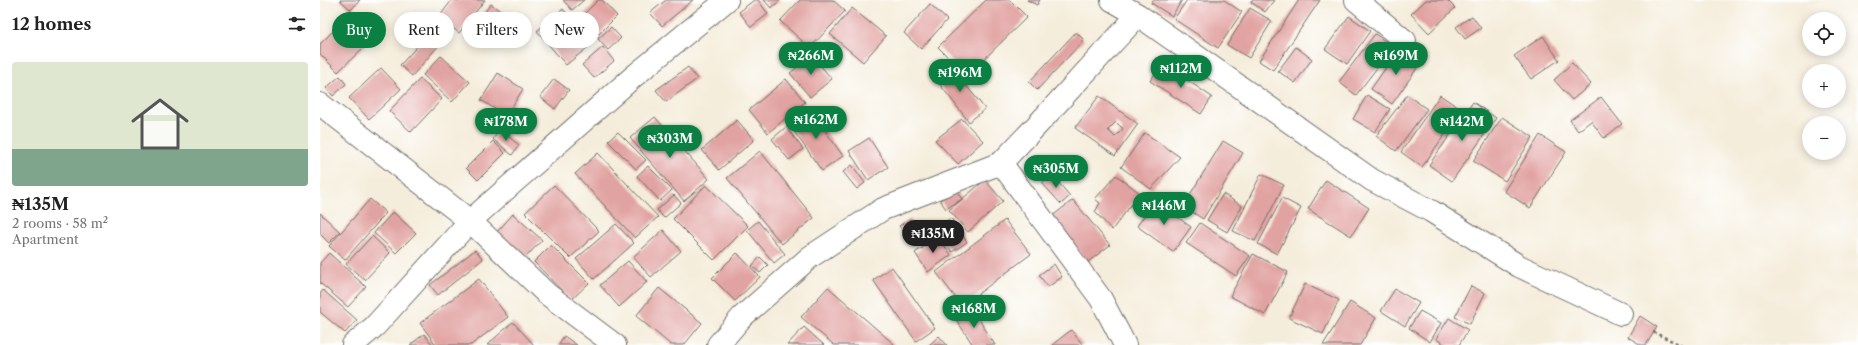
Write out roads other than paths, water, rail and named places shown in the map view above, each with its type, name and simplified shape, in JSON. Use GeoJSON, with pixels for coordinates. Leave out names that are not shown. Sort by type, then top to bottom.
{"type":"FeatureCollection","features":[{"type":"Feature","properties":{"kind":"street"},"geometry":{"type":"LineString","coordinates":[[353,345],[375,326],[470,221],[633,77],[727,0]]}},
{"type":"Feature","properties":{"kind":"street"},"geometry":{"type":"LineString","coordinates":[[1112,0],[1138,15],[1372,180],[1432,211],[1519,266],[1621,314]]}},
{"type":"Feature","properties":{"kind":"street"},"geometry":{"type":"LineString","coordinates":[[1356,0],[1405,41]]}},
{"type":"Feature","properties":{"kind":"street"},"geometry":{"type":"LineString","coordinates":[[718,345],[742,317],[810,257],[883,209],[1001,163],[1040,123],[1138,15]]}},
{"type":"Feature","properties":{"kind":"street"},"geometry":{"type":"LineString","coordinates":[[320,104],[470,221],[547,294],[615,345]]}},
{"type":"Feature","properties":{"kind":"street"},"geometry":{"type":"LineString","coordinates":[[1001,163],[1101,299],[1125,345]]}}]}
